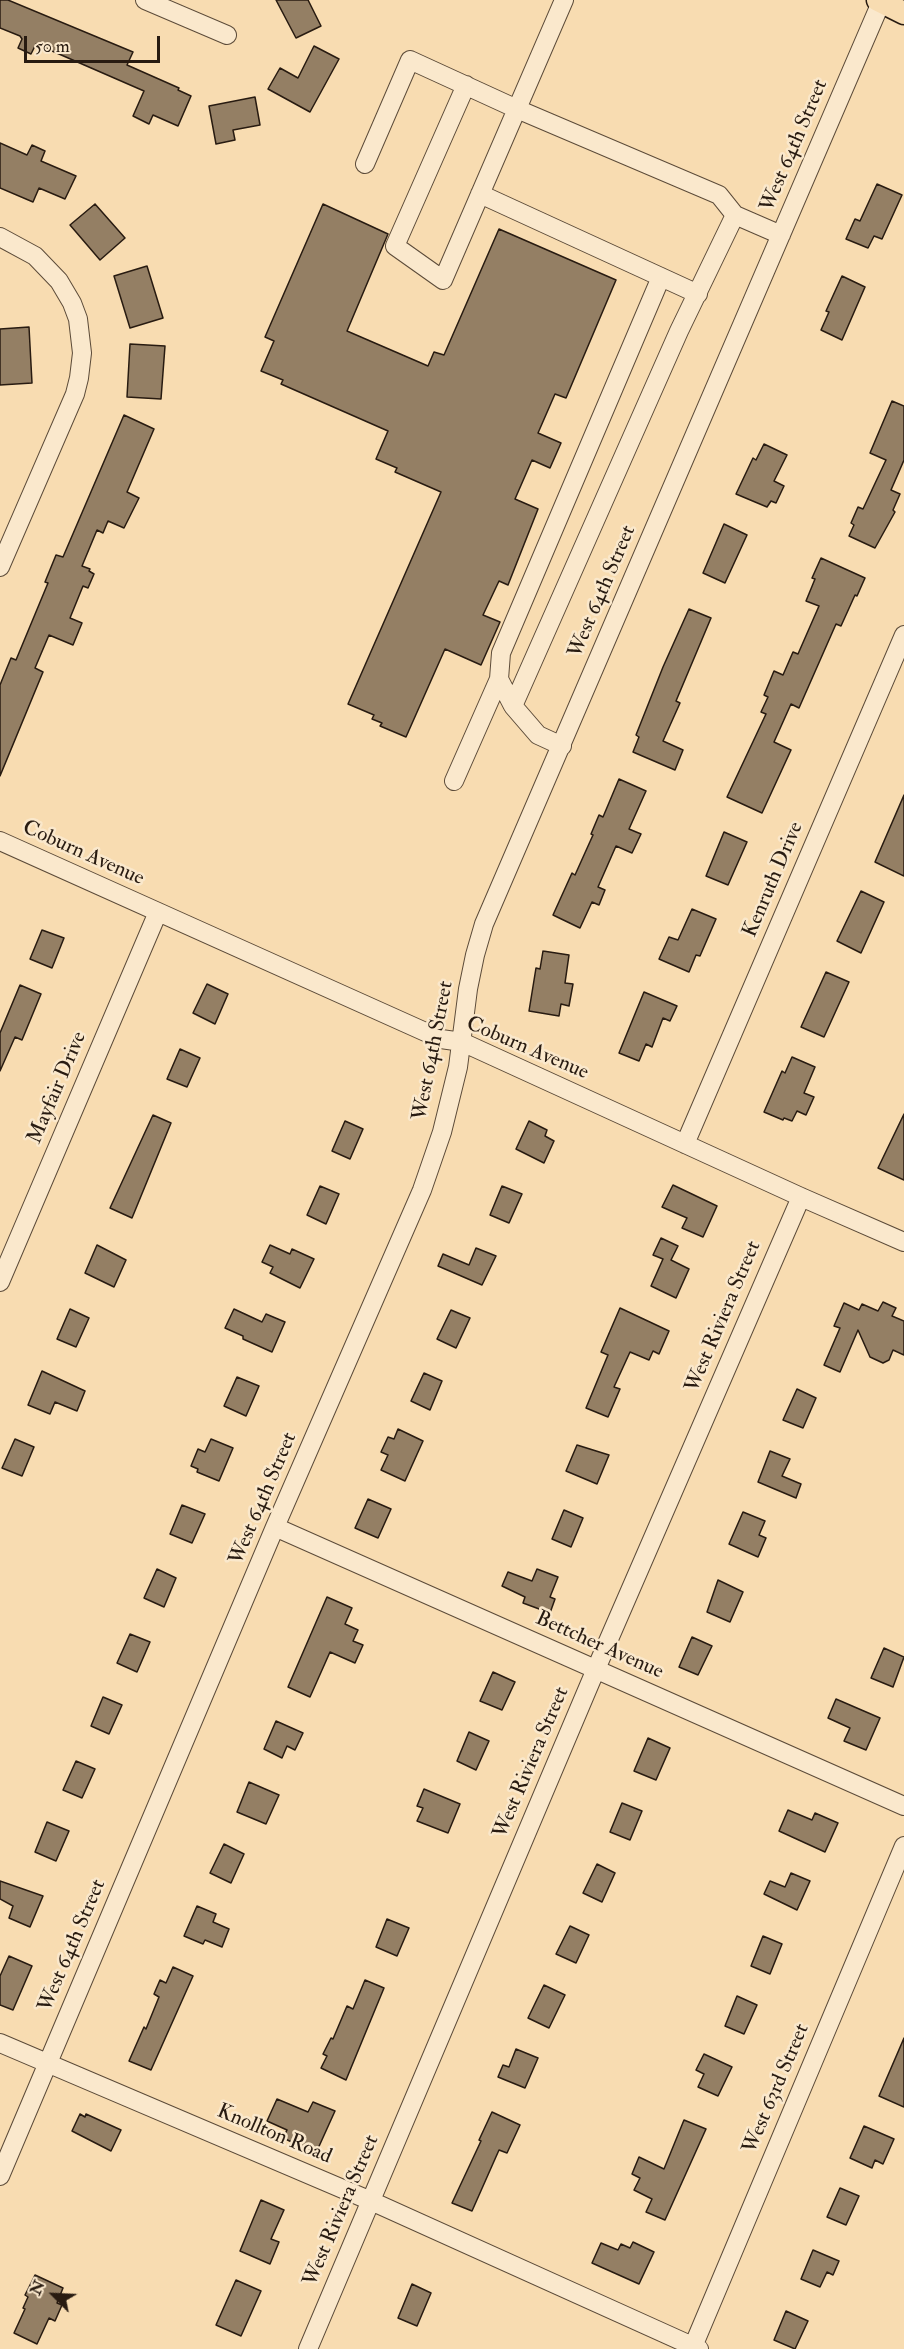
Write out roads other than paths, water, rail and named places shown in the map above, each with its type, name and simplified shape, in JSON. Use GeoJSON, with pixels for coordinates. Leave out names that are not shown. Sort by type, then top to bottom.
{"type":"FeatureCollection","features":[{"type":"Feature","properties":{"kind":"main road"},"geometry":{"type":"LineString","coordinates":[[880,1],[904,13]]}},
{"type":"Feature","properties":{"kind":"street"},"geometry":{"type":"LineString","coordinates":[[145,0],[226,35]]}},
{"type":"Feature","properties":{"kind":"street"},"geometry":{"type":"LineString","coordinates":[[465,85],[395,246],[443,280],[564,0]]}},
{"type":"Feature","properties":{"kind":"street","name":"West 64th Street"},"geometry":{"type":"LineString","coordinates":[[0,2176],[422,1190],[442,1132],[462,1042],[468,989],[475,954],[484,924],[880,1]]}},
{"type":"Feature","properties":{"kind":"street"},"geometry":{"type":"LineString","coordinates":[[365,164],[410,60],[516,109],[719,195],[735,215],[781,235]]}},
{"type":"Feature","properties":{"kind":"street"},"geometry":{"type":"LineString","coordinates":[[480,194],[698,294]]}},
{"type":"Feature","properties":{"kind":"street"},"geometry":{"type":"LineString","coordinates":[[513,706],[679,331],[735,215]]}},
{"type":"Feature","properties":{"kind":"street"},"geometry":{"type":"LineString","coordinates":[[0,237],[35,256],[59,281],[78,319],[82,352],[75,394],[8,529],[0,567]]}},
{"type":"Feature","properties":{"kind":"street"},"geometry":{"type":"LineString","coordinates":[[454,781],[499,679],[501,653],[660,277]]}},
{"type":"Feature","properties":{"kind":"street","name":"Kenruth Drive"},"geometry":{"type":"LineString","coordinates":[[685,1144],[904,635]]}},
{"type":"Feature","properties":{"kind":"street"},"geometry":{"type":"LineString","coordinates":[[499,679],[513,706],[538,735],[562,746]]}},
{"type":"Feature","properties":{"kind":"street","name":"Coburn Avenue"},"geometry":{"type":"LineString","coordinates":[[0,841],[441,1039],[462,1042],[904,1242]]}},
{"type":"Feature","properties":{"kind":"street","name":"Mayfair Drive"},"geometry":{"type":"LineString","coordinates":[[0,1282],[158,912]]}},
{"type":"Feature","properties":{"kind":"street","name":"West Riviera Street"},"geometry":{"type":"LineString","coordinates":[[308,2349],[596,1669],[801,1197]]}},
{"type":"Feature","properties":{"kind":"street","name":"Bettcher Avenue"},"geometry":{"type":"LineString","coordinates":[[276,1527],[904,1806]]}},
{"type":"Feature","properties":{"kind":"street","name":"West 63rd Street"},"geometry":{"type":"LineString","coordinates":[[694,2348],[904,1846]]}},
{"type":"Feature","properties":{"kind":"street","name":"Knollton Road"},"geometry":{"type":"LineString","coordinates":[[0,2043],[371,2201],[694,2348]]}}]}
